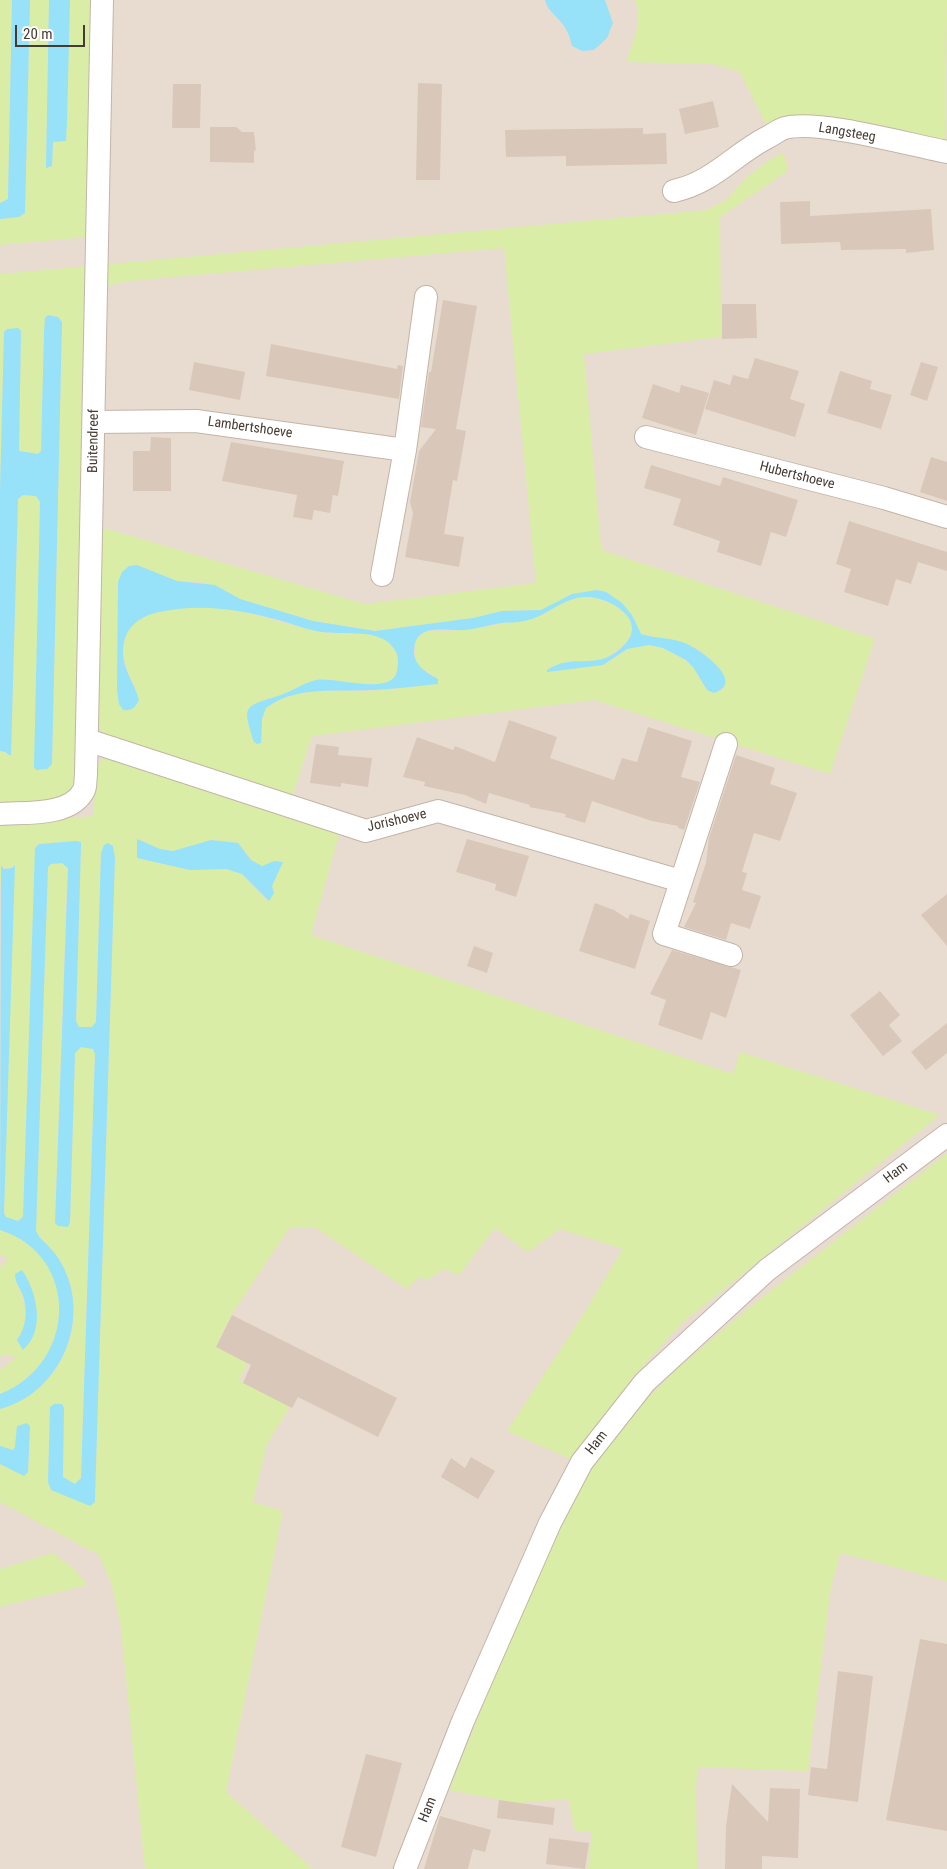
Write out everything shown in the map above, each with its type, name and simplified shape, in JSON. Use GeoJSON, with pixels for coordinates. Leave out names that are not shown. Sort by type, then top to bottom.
{"type":"FeatureCollection","features":[{"type":"Feature","properties":{"kind":"street","name":"Buitendreef"},"geometry":{"type":"LineString","coordinates":[[0,814],[70,806],[84,790],[87,740],[102,0]]}},
{"type":"Feature","properties":{"kind":"street","name":"Langsteeg"},"geometry":{"type":"LineString","coordinates":[[674,191],[693,186],[707,179],[752,145],[785,128],[820,126],[947,152]]}},
{"type":"Feature","properties":{"kind":"street"},"geometry":{"type":"LineString","coordinates":[[382,575],[405,450],[426,297]]}},
{"type":"Feature","properties":{"kind":"street","name":"Lambertshoeve"},"geometry":{"type":"LineString","coordinates":[[94,422],[196,421],[405,450]]}},
{"type":"Feature","properties":{"kind":"street","name":"Hubertshoeve"},"geometry":{"type":"LineString","coordinates":[[646,436],[884,498],[947,517]]}},
{"type":"Feature","properties":{"kind":"street","name":"Jorishoeve"},"geometry":{"type":"LineString","coordinates":[[87,740],[366,831],[438,811],[681,881]]}},
{"type":"Feature","properties":{"kind":"street"},"geometry":{"type":"LineString","coordinates":[[726,744],[664,934],[731,955]]}},
{"type":"Feature","properties":{"kind":"street","name":"Ham"},"geometry":{"type":"LineString","coordinates":[[405,1869],[467,1712],[550,1523],[582,1462],[645,1382],[767,1270],[947,1135]]}},
{"type":"Feature","properties":{"kind":"shaded area"},"geometry":{"type":"Polygon","coordinates":[[[0,0],[947,0],[947,1869],[0,1869],[0,0]]]}},
{"type":"Feature","properties":{"kind":"green space"},"geometry":{"type":"Polygon","coordinates":[[[0,0],[12,0],[8,199],[0,203],[0,0]]]}},
{"type":"Feature","properties":{"kind":"green space"},"geometry":{"type":"Polygon","coordinates":[[[30,0],[49,0],[46,168],[52,166],[53,142],[66,141],[70,0],[92,0],[87,237],[0,245],[0,219],[19,217],[25,213],[30,0]]]}},
{"type":"Feature","properties":{"kind":"green space"},"geometry":{"type":"Polygon","coordinates":[[[635,0],[947,0],[945,141],[784,119],[766,125],[740,72],[713,64],[626,62],[638,24],[635,0]]]}},
{"type":"Feature","properties":{"kind":"green space"},"geometry":{"type":"Polygon","coordinates":[[[783,153],[789,170],[720,217],[721,337],[584,354],[601,547],[604,551],[875,639],[830,774],[594,700],[312,736],[292,797],[110,739],[96,726],[100,527],[365,604],[536,583],[504,248],[129,281],[106,286],[74,785],[69,792],[52,800],[0,804],[0,751],[11,755],[18,499],[23,495],[36,496],[40,502],[52,764],[62,322],[61,319],[46,316],[45,318],[41,452],[38,454],[19,451],[21,331],[4,332],[0,490],[0,274],[707,210],[726,200],[747,177],[769,160],[783,153]],[[147,569],[118,582],[117,671],[119,704],[136,689],[124,657],[124,640],[127,632],[140,618],[165,610],[196,607],[223,608],[311,630],[373,635],[382,638],[396,652],[398,659],[397,671],[393,679],[385,683],[362,684],[317,680],[288,693],[258,702],[248,710],[247,715],[254,742],[262,740],[262,719],[266,708],[286,697],[321,691],[398,689],[438,679],[421,668],[415,661],[415,643],[419,636],[426,632],[464,630],[515,622],[566,601],[541,610],[502,611],[473,618],[375,631],[313,621],[240,599],[223,589],[203,582],[177,581],[147,569]],[[597,590],[573,599],[589,596],[618,606],[629,617],[632,628],[631,635],[626,643],[605,659],[596,662],[571,661],[550,667],[551,672],[589,664],[613,658],[634,646],[649,645],[664,649],[690,663],[709,690],[714,693],[721,691],[710,659],[699,650],[687,644],[641,634],[619,601],[613,596],[597,590]]]}},
{"type":"Feature","properties":{"kind":"green space"},"geometry":{"type":"Polygon","coordinates":[[[105,757],[340,831],[311,935],[733,1074],[740,1052],[940,1115],[682,1323],[634,1376],[588,1436],[573,1460],[507,1431],[576,1326],[623,1249],[560,1229],[528,1252],[495,1228],[459,1275],[444,1269],[427,1280],[419,1277],[407,1289],[316,1228],[290,1227],[232,1314],[218,1342],[250,1358],[239,1380],[291,1405],[267,1444],[253,1502],[283,1511],[226,1792],[313,1869],[145,1869],[121,1628],[112,1585],[99,1555],[0,1502],[0,1464],[24,1476],[28,1472],[30,1426],[17,1428],[15,1447],[12,1450],[0,1446],[0,1409],[20,1402],[37,1390],[51,1375],[62,1358],[70,1339],[74,1319],[73,1298],[63,1266],[53,1251],[40,1238],[36,1230],[48,867],[50,864],[62,863],[68,868],[55,1223],[70,1225],[75,1053],[81,1047],[93,1049],[95,1054],[81,1478],[75,1484],[63,1477],[50,1407],[48,1482],[51,1490],[95,1500],[115,858],[101,853],[96,1022],[92,1027],[79,1027],[76,1021],[81,844],[76,841],[37,844],[23,1217],[16,1221],[6,1217],[4,1213],[14,866],[9,869],[2,867],[0,890],[0,824],[94,816],[95,766],[105,757]],[[138,839],[138,858],[190,870],[226,869],[242,874],[266,900],[274,893],[272,886],[283,862],[274,861],[262,866],[251,860],[238,843],[211,840],[173,851],[160,849],[138,839]]]}},
{"type":"Feature","properties":{"kind":"green space"},"geometry":{"type":"Polygon","coordinates":[[[947,1153],[947,1581],[841,1553],[831,1586],[808,1771],[698,1767],[696,1785],[697,1869],[588,1869],[592,1832],[575,1831],[568,1799],[516,1803],[449,1790],[537,1570],[587,1475],[625,1423],[671,1374],[745,1311],[947,1153]]]}},
{"type":"Feature","properties":{"kind":"green space"},"geometry":{"type":"Polygon","coordinates":[[[0,1230],[26,1243],[45,1262],[56,1285],[59,1310],[55,1336],[44,1359],[25,1379],[0,1394],[0,1370],[16,1358],[5,1354],[0,1357],[0,1267],[9,1259],[0,1254],[0,1230]],[[22,1271],[15,1280],[22,1294],[25,1310],[24,1325],[17,1340],[36,1323],[35,1302],[32,1289],[22,1271]]]}},
{"type":"Feature","properties":{"kind":"green space"},"geometry":{"type":"Polygon","coordinates":[[[53,1553],[74,1569],[87,1585],[0,1607],[0,1569],[53,1553]]]}},
{"type":"Feature","properties":{"kind":"water"},"geometry":{"type":"Polygon","coordinates":[[[12,0],[30,0],[25,213],[19,217],[0,219],[0,203],[8,199],[12,0]]]}},
{"type":"Feature","properties":{"kind":"water"},"geometry":{"type":"Polygon","coordinates":[[[49,0],[70,0],[66,141],[53,142],[52,166],[46,168],[49,0]]]}},
{"type":"Feature","properties":{"kind":"water"},"geometry":{"type":"Polygon","coordinates":[[[545,0],[605,0],[613,23],[607,38],[594,50],[582,51],[572,46],[566,29],[549,9],[545,0]]]}},
{"type":"Feature","properties":{"kind":"water"},"geometry":{"type":"Polygon","coordinates":[[[48,315],[58,317],[62,322],[52,764],[47,769],[36,770],[34,767],[40,502],[36,496],[23,495],[18,499],[11,756],[0,751],[0,490],[4,332],[7,329],[18,328],[21,331],[19,451],[38,454],[41,451],[45,318],[48,315]]]}},
{"type":"Feature","properties":{"kind":"water"},"geometry":{"type":"Polygon","coordinates":[[[137,565],[177,581],[215,585],[240,599],[313,621],[375,631],[473,618],[502,611],[541,610],[572,594],[597,590],[606,592],[622,603],[632,615],[641,634],[676,640],[694,647],[718,667],[724,675],[726,682],[723,688],[714,693],[707,690],[693,667],[686,660],[663,648],[649,645],[627,649],[603,665],[547,672],[547,670],[557,665],[567,662],[606,658],[626,643],[631,634],[632,626],[629,618],[615,605],[596,598],[579,598],[521,622],[502,623],[469,629],[424,632],[416,641],[415,658],[422,669],[438,679],[438,684],[380,690],[317,691],[290,696],[266,708],[262,719],[261,743],[257,744],[254,742],[247,715],[248,710],[252,706],[316,680],[362,684],[385,683],[393,679],[397,671],[398,659],[396,652],[382,638],[373,635],[316,631],[264,616],[234,610],[189,608],[159,612],[138,621],[133,625],[126,637],[123,653],[124,659],[139,700],[133,708],[123,710],[119,704],[117,690],[118,582],[122,572],[129,566],[137,565]]]}},
{"type":"Feature","properties":{"kind":"water"},"geometry":{"type":"Polygon","coordinates":[[[137,839],[160,849],[173,851],[211,840],[238,843],[251,860],[262,866],[274,861],[283,862],[272,886],[274,893],[269,901],[242,874],[226,869],[190,870],[137,858],[137,839]]]}},
{"type":"Feature","properties":{"kind":"water"},"geometry":{"type":"Polygon","coordinates":[[[81,842],[76,1021],[79,1027],[92,1027],[96,1022],[101,853],[104,845],[108,843],[113,846],[115,858],[95,1502],[90,1506],[51,1490],[48,1482],[50,1407],[54,1404],[62,1404],[64,1408],[63,1477],[75,1484],[81,1478],[95,1054],[93,1049],[81,1047],[75,1053],[70,1222],[68,1227],[58,1226],[55,1223],[68,868],[62,863],[51,864],[48,867],[36,1230],[40,1238],[58,1258],[68,1278],[73,1298],[73,1319],[69,1339],[62,1358],[51,1375],[36,1390],[19,1402],[0,1409],[0,1394],[25,1379],[44,1359],[55,1336],[59,1310],[56,1285],[45,1262],[26,1243],[0,1230],[1,865],[4,869],[12,868],[15,865],[4,1213],[6,1217],[18,1221],[23,1217],[35,848],[39,844],[81,842]]]}},
{"type":"Feature","properties":{"kind":"water"},"geometry":{"type":"Polygon","coordinates":[[[22,1270],[32,1289],[37,1311],[35,1332],[23,1350],[17,1340],[25,1323],[25,1304],[16,1282],[15,1274],[22,1270]]]}},
{"type":"Feature","properties":{"kind":"water"},"geometry":{"type":"Polygon","coordinates":[[[27,1423],[30,1426],[28,1472],[24,1476],[0,1464],[0,1446],[13,1450],[17,1426],[27,1423]]]}},
{"type":"Feature","properties":{"kind":"building"},"geometry":{"type":"Polygon","coordinates":[[[418,83],[442,84],[440,180],[416,180],[418,83]]]}},
{"type":"Feature","properties":{"kind":"building"},"geometry":{"type":"Polygon","coordinates":[[[173,84],[201,84],[200,128],[172,128],[173,84]]]}},
{"type":"Feature","properties":{"kind":"building"},"geometry":{"type":"Polygon","coordinates":[[[713,101],[719,127],[685,134],[679,109],[713,101]]]}},
{"type":"Feature","properties":{"kind":"building"},"geometry":{"type":"Polygon","coordinates":[[[210,127],[236,127],[242,132],[254,132],[256,151],[254,150],[254,163],[210,162],[210,127]]]}},
{"type":"Feature","properties":{"kind":"building"},"geometry":{"type":"Polygon","coordinates":[[[643,128],[643,134],[666,133],[667,164],[566,166],[566,156],[506,157],[505,130],[643,128]]]}},
{"type":"Feature","properties":{"kind":"building"},"geometry":{"type":"Polygon","coordinates":[[[810,201],[810,216],[931,209],[934,250],[906,253],[906,249],[841,250],[840,242],[781,244],[780,202],[810,201]]]}},
{"type":"Feature","properties":{"kind":"building"},"geometry":{"type":"Polygon","coordinates":[[[443,300],[477,306],[456,429],[466,431],[457,481],[453,480],[444,534],[464,537],[459,567],[405,557],[413,513],[410,502],[419,451],[436,429],[421,427],[429,372],[431,372],[443,300]]]}},
{"type":"Feature","properties":{"kind":"building"},"geometry":{"type":"Polygon","coordinates":[[[722,304],[756,304],[757,338],[722,339],[722,304]]]}},
{"type":"Feature","properties":{"kind":"building"},"geometry":{"type":"Polygon","coordinates":[[[271,344],[397,369],[398,365],[403,366],[399,399],[266,376],[271,344]]]}},
{"type":"Feature","properties":{"kind":"building"},"geometry":{"type":"Polygon","coordinates":[[[755,358],[799,371],[790,399],[805,404],[795,437],[705,409],[714,380],[730,385],[733,375],[748,379],[755,358]]]}},
{"type":"Feature","properties":{"kind":"building"},"geometry":{"type":"Polygon","coordinates":[[[194,362],[245,372],[240,400],[189,390],[194,362]]]}},
{"type":"Feature","properties":{"kind":"building"},"geometry":{"type":"Polygon","coordinates":[[[921,362],[938,367],[927,401],[910,395],[921,362]]]}},
{"type":"Feature","properties":{"kind":"building"},"geometry":{"type":"Polygon","coordinates":[[[840,371],[872,381],[870,389],[892,395],[881,429],[827,413],[840,371]]]}},
{"type":"Feature","properties":{"kind":"building"},"geometry":{"type":"Polygon","coordinates":[[[653,384],[679,393],[681,385],[709,393],[696,435],[642,418],[653,384]]]}},
{"type":"Feature","properties":{"kind":"building"},"geometry":{"type":"Polygon","coordinates":[[[151,437],[171,438],[171,491],[133,491],[133,451],[150,451],[151,437]]]}},
{"type":"Feature","properties":{"kind":"building"},"geometry":{"type":"Polygon","coordinates":[[[231,442],[344,461],[338,496],[333,495],[330,513],[314,510],[312,520],[293,517],[297,495],[222,481],[231,442]]]}},
{"type":"Feature","properties":{"kind":"building"},"geometry":{"type":"Polygon","coordinates":[[[931,457],[947,462],[947,501],[920,492],[931,457]]]}},
{"type":"Feature","properties":{"kind":"building"},"geometry":{"type":"Polygon","coordinates":[[[651,465],[720,486],[723,477],[798,500],[786,537],[771,532],[761,566],[717,552],[720,541],[673,525],[681,499],[644,488],[651,465]]]}},
{"type":"Feature","properties":{"kind":"building"},"geometry":{"type":"Polygon","coordinates":[[[849,521],[947,552],[947,571],[918,562],[911,584],[896,579],[888,606],[844,592],[851,569],[836,564],[849,521]]]}},
{"type":"Feature","properties":{"kind":"building"},"geometry":{"type":"Polygon","coordinates":[[[509,720],[557,737],[550,758],[614,780],[622,758],[637,762],[648,727],[692,741],[681,777],[700,782],[684,830],[678,828],[678,826],[652,821],[592,801],[585,823],[565,817],[566,814],[529,807],[530,805],[489,793],[486,804],[465,795],[424,786],[425,782],[403,777],[417,737],[453,750],[455,746],[495,762],[509,720]]]}},
{"type":"Feature","properties":{"kind":"building"},"geometry":{"type":"Polygon","coordinates":[[[316,744],[339,747],[338,755],[372,758],[368,787],[341,783],[341,787],[310,783],[316,744]]]}},
{"type":"Feature","properties":{"kind":"building"},"geometry":{"type":"Polygon","coordinates":[[[736,755],[775,768],[770,784],[797,793],[780,841],[754,833],[742,872],[747,873],[742,890],[761,896],[750,929],[731,923],[726,940],[684,927],[696,903],[693,902],[706,863],[709,838],[736,755]]]}},
{"type":"Feature","properties":{"kind":"building"},"geometry":{"type":"Polygon","coordinates":[[[467,839],[529,856],[516,897],[495,890],[496,884],[456,872],[467,839]]]}},
{"type":"Feature","properties":{"kind":"building"},"geometry":{"type":"Polygon","coordinates":[[[947,894],[947,946],[921,915],[947,894]]]}},
{"type":"Feature","properties":{"kind":"building"},"geometry":{"type":"Polygon","coordinates":[[[595,903],[614,910],[628,919],[630,914],[650,921],[635,969],[579,951],[595,903]]]}},
{"type":"Feature","properties":{"kind":"building"},"geometry":{"type":"Polygon","coordinates":[[[474,946],[493,953],[487,973],[467,966],[474,946]]]}},
{"type":"Feature","properties":{"kind":"building"},"geometry":{"type":"Polygon","coordinates":[[[672,950],[741,970],[726,1018],[711,1012],[702,1040],[658,1025],[666,1000],[650,994],[672,950]]]}},
{"type":"Feature","properties":{"kind":"building"},"geometry":{"type":"Polygon","coordinates":[[[880,991],[900,1015],[889,1025],[902,1041],[883,1056],[850,1015],[880,991]]]}},
{"type":"Feature","properties":{"kind":"building"},"geometry":{"type":"Polygon","coordinates":[[[947,1023],[947,1053],[926,1070],[911,1052],[947,1023]]]}},
{"type":"Feature","properties":{"kind":"building"},"geometry":{"type":"Polygon","coordinates":[[[232,1315],[397,1398],[378,1437],[298,1397],[292,1408],[243,1383],[251,1365],[216,1347],[232,1315]]]}},
{"type":"Feature","properties":{"kind":"building"},"geometry":{"type":"Polygon","coordinates":[[[471,1457],[495,1471],[478,1499],[441,1477],[451,1458],[465,1468],[471,1457]]]}},
{"type":"Feature","properties":{"kind":"building"},"geometry":{"type":"Polygon","coordinates":[[[920,1639],[947,1644],[947,1831],[886,1820],[920,1639]]]}},
{"type":"Feature","properties":{"kind":"building"},"geometry":{"type":"Polygon","coordinates":[[[838,1671],[873,1676],[858,1802],[808,1795],[811,1767],[827,1769],[838,1671]]]}},
{"type":"Feature","properties":{"kind":"building"},"geometry":{"type":"Polygon","coordinates":[[[366,1754],[402,1763],[376,1857],[341,1847],[366,1754]]]}},
{"type":"Feature","properties":{"kind":"building"},"geometry":{"type":"Polygon","coordinates":[[[732,1784],[768,1822],[770,1788],[800,1789],[798,1858],[762,1856],[762,1869],[725,1869],[726,1826],[732,1784]]]}},
{"type":"Feature","properties":{"kind":"building"},"geometry":{"type":"Polygon","coordinates":[[[499,1800],[555,1808],[553,1825],[497,1818],[499,1800]]]}},
{"type":"Feature","properties":{"kind":"building"},"geometry":{"type":"Polygon","coordinates":[[[440,1816],[491,1830],[485,1852],[473,1849],[468,1869],[424,1869],[440,1816]]]}},
{"type":"Feature","properties":{"kind":"building"},"geometry":{"type":"Polygon","coordinates":[[[549,1838],[589,1843],[585,1869],[546,1864],[549,1838]]]}}]}
